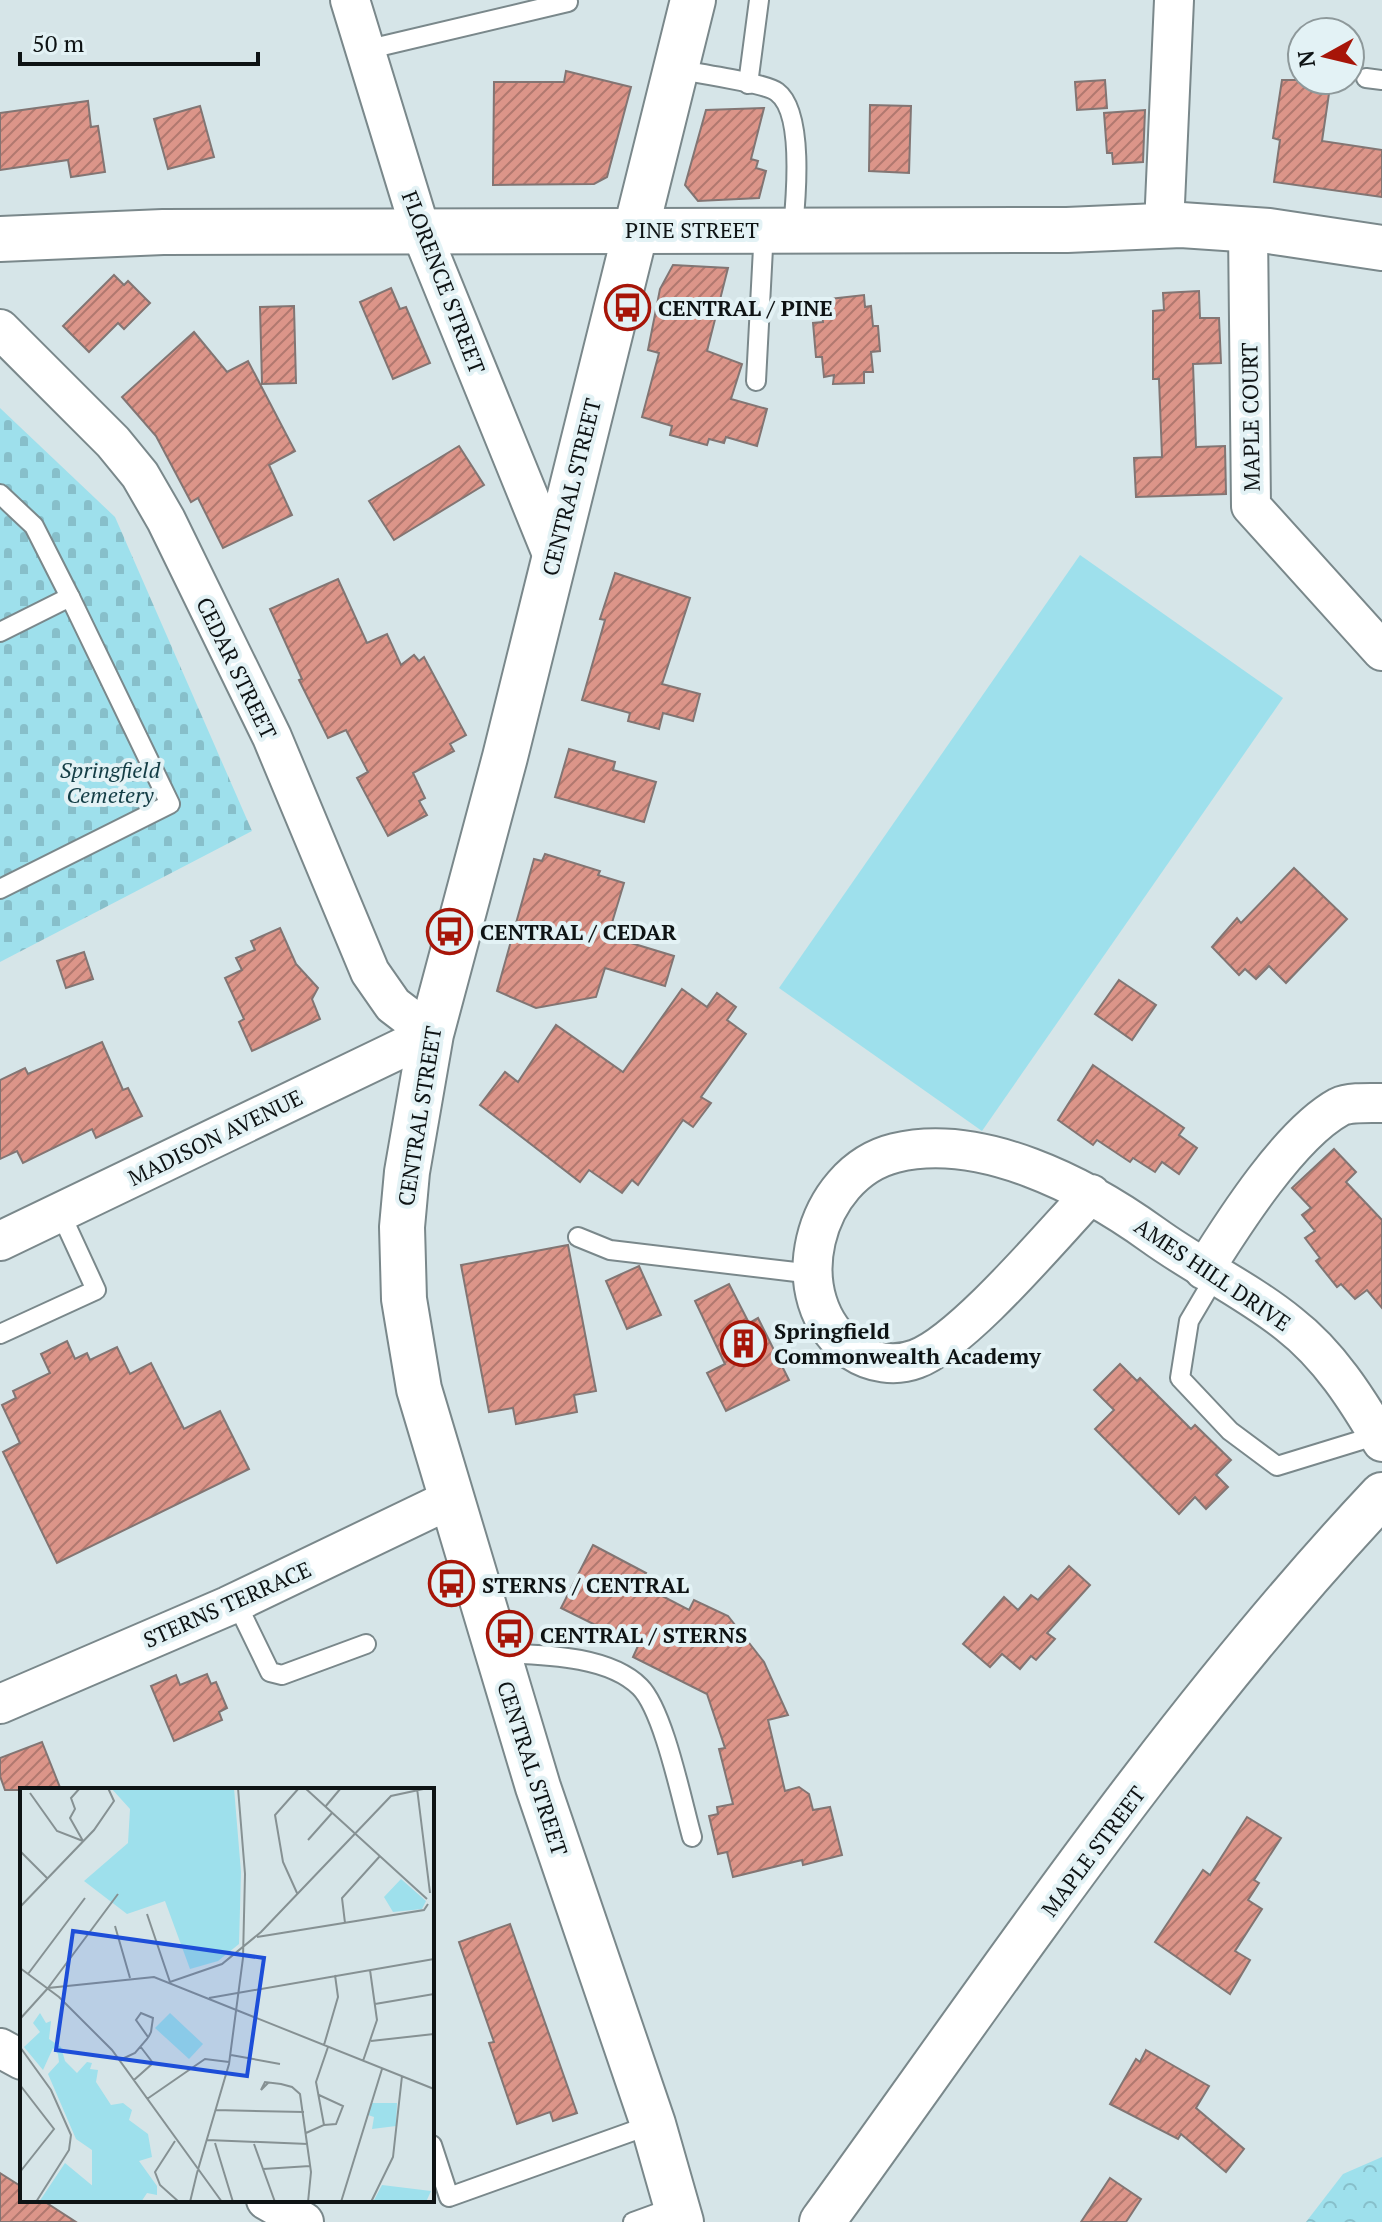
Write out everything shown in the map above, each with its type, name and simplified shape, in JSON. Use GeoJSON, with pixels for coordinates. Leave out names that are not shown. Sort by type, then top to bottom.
{"type":"FeatureCollection","features":[{"type":"Feature","properties":{"kind":"main road","name":"CENTRAL STREET"},"geometry":{"type":"LineString","coordinates":[[679,2214],[653,2124],[538,1787],[419,1389],[404,1299],[402,1227],[407,1172],[431,1034],[554,559],[693,0]]}},
{"type":"Feature","properties":{"kind":"main road","name":"PINE STREET"},"geometry":{"type":"LineString","coordinates":[[0,239],[163,232],[634,228],[1067,230],[1164,226],[1248,230],[1382,248]]}},
{"type":"Feature","properties":{"kind":"main road","name":"MAPLE STREET"},"geometry":{"type":"LineString","coordinates":[[822,2222],[1100,1839],[1300,1581],[1382,1495]]}},
{"type":"Feature","properties":{"kind":"street","name":"FLORENCE STREET"},"geometry":{"type":"LineString","coordinates":[[350,0],[421,232],[554,559]]}},
{"type":"Feature","properties":{"kind":"street"},"geometry":{"type":"LineString","coordinates":[[1164,226],[1174,0]]}},
{"type":"Feature","properties":{"kind":"street","name":"MAPLE COURT"},"geometry":{"type":"LineString","coordinates":[[1248,230],[1251,506],[1382,651]]}},
{"type":"Feature","properties":{"kind":"street","name":"CEDAR STREET"},"geometry":{"type":"LineString","coordinates":[[0,329],[94,422],[140,475],[166,520],[272,737],[370,972],[393,1005],[431,1034]]}},
{"type":"Feature","properties":{"kind":"street","name":"MADISON AVENUE"},"geometry":{"type":"LineString","coordinates":[[0,1241],[431,1034]]}},
{"type":"Feature","properties":{"kind":"street"},"geometry":{"type":"LineString","coordinates":[[1210,1273],[1237,1218],[1292,1148],[1341,1106],[1382,1103]]}},
{"type":"Feature","properties":{"kind":"street","name":"AMES HILL DRIVE"},"geometry":{"type":"LineString","coordinates":[[1091,1194],[964,1326],[915,1360],[880,1362],[848,1348],[824,1317],[813,1274],[815,1241],[827,1207],[849,1178],[881,1157],[917,1150],[959,1151],[1029,1168],[1091,1194],[1259,1302],[1311,1344],[1347,1385],[1380,1438]]}},
{"type":"Feature","properties":{"kind":"street","name":"STERNS TERRACE"},"geometry":{"type":"LineString","coordinates":[[0,1704],[236,1602],[451,1499]]}},
{"type":"Feature","properties":{"kind":"street"},"geometry":{"type":"LineString","coordinates":[[0,2048],[20,2059]]}},
{"type":"Feature","properties":{"kind":"street"},"geometry":{"type":"LineString","coordinates":[[269,2202],[304,2222]]}},
{"type":"Feature","properties":{"kind":"lane"},"geometry":{"type":"LineString","coordinates":[[748,84],[759,0]]}},
{"type":"Feature","properties":{"kind":"lane"},"geometry":{"type":"LineString","coordinates":[[365,50],[568,2]]}},
{"type":"Feature","properties":{"kind":"lane"},"geometry":{"type":"LineString","coordinates":[[675,69],[776,90],[789,106],[794,127],[756,381]]}},
{"type":"Feature","properties":{"kind":"lane"},"geometry":{"type":"LineString","coordinates":[[0,494],[34,526],[170,804],[0,889]]}},
{"type":"Feature","properties":{"kind":"lane"},"geometry":{"type":"LineString","coordinates":[[0,632],[70,597]]}},
{"type":"Feature","properties":{"kind":"lane"},"geometry":{"type":"LineString","coordinates":[[0,1334],[96,1290],[60,1212]]}},
{"type":"Feature","properties":{"kind":"lane"},"geometry":{"type":"LineString","coordinates":[[578,1237],[610,1250],[813,1274]]}},
{"type":"Feature","properties":{"kind":"lane"},"geometry":{"type":"LineString","coordinates":[[1210,1273],[1189,1321],[1180,1378],[1230,1431],[1277,1466],[1380,1438]]}},
{"type":"Feature","properties":{"kind":"lane"},"geometry":{"type":"LineString","coordinates":[[236,1602],[270,1672],[282,1675],[366,1644]]}},
{"type":"Feature","properties":{"kind":"lane"},"geometry":{"type":"LineString","coordinates":[[497,1653],[548,1655],[601,1665],[640,1687],[664,1734],[692,1837]]}},
{"type":"Feature","properties":{"kind":"lane"},"geometry":{"type":"LineString","coordinates":[[434,2151],[449,2197],[653,2124]]}},
{"type":"Feature","properties":{"kind":"lane"},"geometry":{"type":"LineString","coordinates":[[633,2222],[679,2214]]}},
{"type":"Feature","properties":{"kind":"green space","name":"Springfield Cemetery"},"geometry":{"type":"Polygon","coordinates":[[[0,408],[115,517],[252,831],[0,962],[0,408]]]}},
{"type":"Feature","properties":{"kind":"green space"},"geometry":{"type":"Polygon","coordinates":[[[1080,555],[1283,698],[982,1131],[779,988],[1080,555]]]}},
{"type":"Feature","properties":{"kind":"green space"},"geometry":{"type":"Polygon","coordinates":[[[1382,2157],[1382,2222],[1306,2222],[1343,2174],[1382,2157]]]}},
{"type":"Feature","properties":{"kind":"building"},"geometry":{"type":"Polygon","coordinates":[[[566,71],[631,87],[607,177],[594,184],[493,185],[494,82],[564,82],[566,71]]]}},
{"type":"Feature","properties":{"kind":"building"},"geometry":{"type":"Polygon","coordinates":[[[1105,80],[1107,108],[1077,110],[1075,82],[1105,80]]]}},
{"type":"Feature","properties":{"kind":"building"},"geometry":{"type":"Polygon","coordinates":[[[1282,80],[1286,80],[1286,96],[1329,96],[1322,141],[1382,150],[1382,197],[1274,182],[1280,140],[1273,138],[1282,80]]]}},
{"type":"Feature","properties":{"kind":"building"},"geometry":{"type":"Polygon","coordinates":[[[88,101],[91,127],[98,126],[105,172],[71,177],[68,160],[0,170],[0,113],[88,101]]]}},
{"type":"Feature","properties":{"kind":"building"},"geometry":{"type":"Polygon","coordinates":[[[870,105],[911,106],[909,173],[869,171],[870,105]]]}},
{"type":"Feature","properties":{"kind":"building"},"geometry":{"type":"Polygon","coordinates":[[[200,106],[214,157],[168,169],[154,119],[200,106]]]}},
{"type":"Feature","properties":{"kind":"building"},"geometry":{"type":"Polygon","coordinates":[[[764,108],[751,159],[758,161],[756,168],[766,171],[759,198],[698,201],[685,185],[706,110],[764,108]]]}},
{"type":"Feature","properties":{"kind":"building"},"geometry":{"type":"Polygon","coordinates":[[[1145,110],[1143,162],[1113,164],[1112,153],[1107,153],[1104,113],[1145,110]]]}},
{"type":"Feature","properties":{"kind":"building"},"geometry":{"type":"Polygon","coordinates":[[[673,265],[728,268],[707,351],[742,364],[731,399],[767,409],[757,446],[726,437],[724,443],[709,439],[707,445],[670,435],[672,426],[642,417],[659,353],[648,350],[660,289],[673,265]]]}},
{"type":"Feature","properties":{"kind":"building"},"geometry":{"type":"Polygon","coordinates":[[[114,275],[124,285],[128,281],[150,303],[124,329],[118,323],[89,352],[63,326],[114,275]]]}},
{"type":"Feature","properties":{"kind":"building"},"geometry":{"type":"Polygon","coordinates":[[[391,288],[400,309],[406,307],[430,363],[393,379],[360,302],[391,288]]]}},
{"type":"Feature","properties":{"kind":"building"},"geometry":{"type":"Polygon","coordinates":[[[1199,291],[1200,318],[1219,318],[1221,363],[1193,364],[1196,447],[1225,446],[1226,494],[1136,497],[1134,458],[1162,457],[1159,379],[1153,379],[1153,311],[1164,310],[1163,293],[1199,291]]]}},
{"type":"Feature","properties":{"kind":"building"},"geometry":{"type":"Polygon","coordinates":[[[864,295],[865,307],[871,306],[873,326],[878,326],[880,351],[871,352],[873,372],[864,372],[864,383],[833,384],[834,375],[824,377],[822,357],[816,357],[813,323],[823,322],[821,300],[864,295]]]}},
{"type":"Feature","properties":{"kind":"building"},"geometry":{"type":"Polygon","coordinates":[[[294,306],[296,383],[262,384],[260,307],[294,306]]]}},
{"type":"Feature","properties":{"kind":"building"},"geometry":{"type":"Polygon","coordinates":[[[194,332],[227,372],[248,361],[295,451],[269,465],[292,515],[223,548],[198,498],[191,502],[156,436],[122,397],[194,332]]]}},
{"type":"Feature","properties":{"kind":"building"},"geometry":{"type":"Polygon","coordinates":[[[459,446],[484,485],[394,540],[369,501],[459,446]]]}},
{"type":"Feature","properties":{"kind":"building"},"geometry":{"type":"Polygon","coordinates":[[[615,573],[690,598],[662,684],[700,694],[693,721],[663,713],[659,729],[628,721],[630,713],[582,700],[605,620],[600,619],[615,573]]]}},
{"type":"Feature","properties":{"kind":"building"},"geometry":{"type":"Polygon","coordinates":[[[338,579],[367,643],[387,634],[401,665],[414,655],[419,661],[424,657],[466,735],[450,744],[454,751],[413,773],[425,798],[419,801],[427,815],[388,836],[357,778],[368,772],[346,730],[328,738],[299,680],[302,679],[270,609],[338,579]]]}},
{"type":"Feature","properties":{"kind":"building"},"geometry":{"type":"Polygon","coordinates":[[[569,749],[615,762],[613,770],[656,782],[644,822],[555,797],[569,749]]]}},
{"type":"Feature","properties":{"kind":"building"},"geometry":{"type":"Polygon","coordinates":[[[545,854],[600,871],[598,875],[624,883],[608,936],[674,956],[665,986],[605,968],[596,997],[536,1008],[497,991],[534,859],[542,861],[545,854]]]}},
{"type":"Feature","properties":{"kind":"building"},"geometry":{"type":"Polygon","coordinates":[[[1294,868],[1347,919],[1286,983],[1269,966],[1256,979],[1245,969],[1239,975],[1212,947],[1237,918],[1241,923],[1294,868]]]}},
{"type":"Feature","properties":{"kind":"building"},"geometry":{"type":"Polygon","coordinates":[[[280,928],[296,964],[318,988],[312,999],[320,1019],[252,1051],[239,1022],[244,1019],[225,978],[242,970],[236,958],[255,950],[251,941],[280,928]]]}},
{"type":"Feature","properties":{"kind":"building"},"geometry":{"type":"Polygon","coordinates":[[[84,952],[93,979],[66,988],[57,961],[84,952]]]}},
{"type":"Feature","properties":{"kind":"building"},"geometry":{"type":"Polygon","coordinates":[[[1119,980],[1156,1005],[1132,1040],[1095,1014],[1119,980]]]}},
{"type":"Feature","properties":{"kind":"building"},"geometry":{"type":"Polygon","coordinates":[[[682,989],[707,1007],[717,993],[736,1007],[727,1020],[746,1034],[701,1097],[711,1103],[693,1127],[683,1120],[638,1185],[632,1180],[622,1193],[589,1170],[580,1182],[480,1105],[505,1072],[518,1082],[556,1025],[623,1072],[682,989]]]}},
{"type":"Feature","properties":{"kind":"building"},"geometry":{"type":"Polygon","coordinates":[[[102,1042],[123,1090],[128,1088],[142,1116],[96,1138],[92,1129],[23,1163],[17,1151],[0,1159],[0,1080],[25,1068],[28,1074],[102,1042]]]}},
{"type":"Feature","properties":{"kind":"building"},"geometry":{"type":"Polygon","coordinates":[[[1093,1065],[1184,1128],[1179,1135],[1197,1148],[1179,1174],[1162,1162],[1155,1172],[1133,1158],[1130,1162],[1097,1140],[1093,1145],[1058,1120],[1093,1065]]]}},
{"type":"Feature","properties":{"kind":"building"},"geometry":{"type":"Polygon","coordinates":[[[1334,1149],[1356,1172],[1346,1182],[1382,1220],[1382,1308],[1367,1290],[1355,1299],[1341,1284],[1337,1287],[1316,1261],[1320,1258],[1305,1238],[1315,1231],[1302,1215],[1311,1208],[1292,1188],[1334,1149]]]}},
{"type":"Feature","properties":{"kind":"building"},"geometry":{"type":"Polygon","coordinates":[[[568,1245],[596,1391],[574,1395],[577,1412],[516,1424],[513,1408],[489,1412],[461,1265],[568,1245]]]}},
{"type":"Feature","properties":{"kind":"building"},"geometry":{"type":"Polygon","coordinates":[[[639,1266],[661,1315],[627,1329],[606,1281],[639,1266]]]}},
{"type":"Feature","properties":{"kind":"building","name":"Springfield Commonwealth Academy"},"geometry":{"type":"Polygon","coordinates":[[[729,1284],[749,1323],[758,1318],[789,1380],[726,1411],[707,1373],[725,1364],[695,1301],[729,1284]]]}},
{"type":"Feature","properties":{"kind":"building"},"geometry":{"type":"Polygon","coordinates":[[[67,1341],[75,1359],[87,1353],[90,1360],[117,1347],[130,1374],[151,1363],[184,1429],[220,1411],[249,1469],[57,1563],[3,1452],[20,1443],[2,1405],[16,1398],[13,1391],[50,1373],[41,1354],[67,1341]]]}},
{"type":"Feature","properties":{"kind":"building"},"geometry":{"type":"Polygon","coordinates":[[[1120,1364],[1137,1381],[1140,1378],[1191,1429],[1195,1425],[1231,1460],[1216,1475],[1228,1487],[1206,1509],[1195,1497],[1179,1514],[1095,1429],[1114,1410],[1094,1390],[1120,1364]]]}},
{"type":"Feature","properties":{"kind":"building"},"geometry":{"type":"Polygon","coordinates":[[[593,1545],[646,1573],[639,1584],[689,1610],[694,1600],[728,1616],[764,1662],[788,1715],[768,1720],[785,1791],[799,1787],[809,1794],[813,1810],[830,1807],[842,1855],[803,1865],[802,1860],[733,1877],[727,1852],[718,1854],[709,1816],[718,1814],[717,1807],[733,1804],[719,1749],[725,1748],[707,1694],[633,1657],[638,1646],[561,1608],[593,1545]]]}},
{"type":"Feature","properties":{"kind":"building"},"geometry":{"type":"Polygon","coordinates":[[[1069,1566],[1090,1585],[1047,1633],[1055,1639],[1036,1660],[1031,1656],[1020,1669],[1002,1654],[990,1667],[963,1644],[1004,1597],[1018,1610],[1031,1595],[1038,1600],[1069,1566]]]}},
{"type":"Feature","properties":{"kind":"building"},"geometry":{"type":"Polygon","coordinates":[[[207,1674],[211,1684],[216,1682],[227,1708],[219,1712],[222,1720],[174,1741],[151,1686],[176,1675],[180,1685],[207,1674]]]}},
{"type":"Feature","properties":{"kind":"building"},"geometry":{"type":"Polygon","coordinates":[[[42,1742],[60,1788],[5,1790],[0,1776],[0,1758],[42,1742]]]}},
{"type":"Feature","properties":{"kind":"building"},"geometry":{"type":"Polygon","coordinates":[[[1247,1817],[1281,1838],[1254,1880],[1259,1883],[1248,1900],[1262,1909],[1235,1951],[1250,1960],[1230,1994],[1155,1942],[1203,1870],[1210,1875],[1247,1817]]]}},
{"type":"Feature","properties":{"kind":"building"},"geometry":{"type":"Polygon","coordinates":[[[510,1924],[577,2113],[553,2121],[550,2112],[517,2124],[489,2043],[494,2042],[459,1942],[510,1924]]]}},
{"type":"Feature","properties":{"kind":"building"},"geometry":{"type":"Polygon","coordinates":[[[1146,2050],[1209,2086],[1196,2108],[1244,2149],[1226,2172],[1181,2134],[1178,2139],[1110,2104],[1136,2059],[1140,2062],[1146,2050]]]}},
{"type":"Feature","properties":{"kind":"building"},"geometry":{"type":"Polygon","coordinates":[[[0,2173],[20,2186],[20,2202],[45,2202],[76,2222],[0,2222],[0,2173]]]}},
{"type":"Feature","properties":{"kind":"building"},"geometry":{"type":"Polygon","coordinates":[[[1110,2178],[1141,2199],[1126,2222],[1081,2222],[1110,2178]]]}},
{"type":"Feature","properties":{"kind":"place","name":"CENTRAL / PINE"},"geometry":{"type":"Point","coordinates":[627,307]}},
{"type":"Feature","properties":{"kind":"place","name":"CENTRAL / CEDAR"},"geometry":{"type":"Point","coordinates":[449,931]}},
{"type":"Feature","properties":{"kind":"place","name":"Springfield Commonwealth Academy"},"geometry":{"type":"Point","coordinates":[743,1343]}},
{"type":"Feature","properties":{"kind":"place","name":"STERNS / CENTRAL"},"geometry":{"type":"Point","coordinates":[451,1584]}},
{"type":"Feature","properties":{"kind":"place","name":"CENTRAL / STERNS"},"geometry":{"type":"Point","coordinates":[509,1634]}}]}
